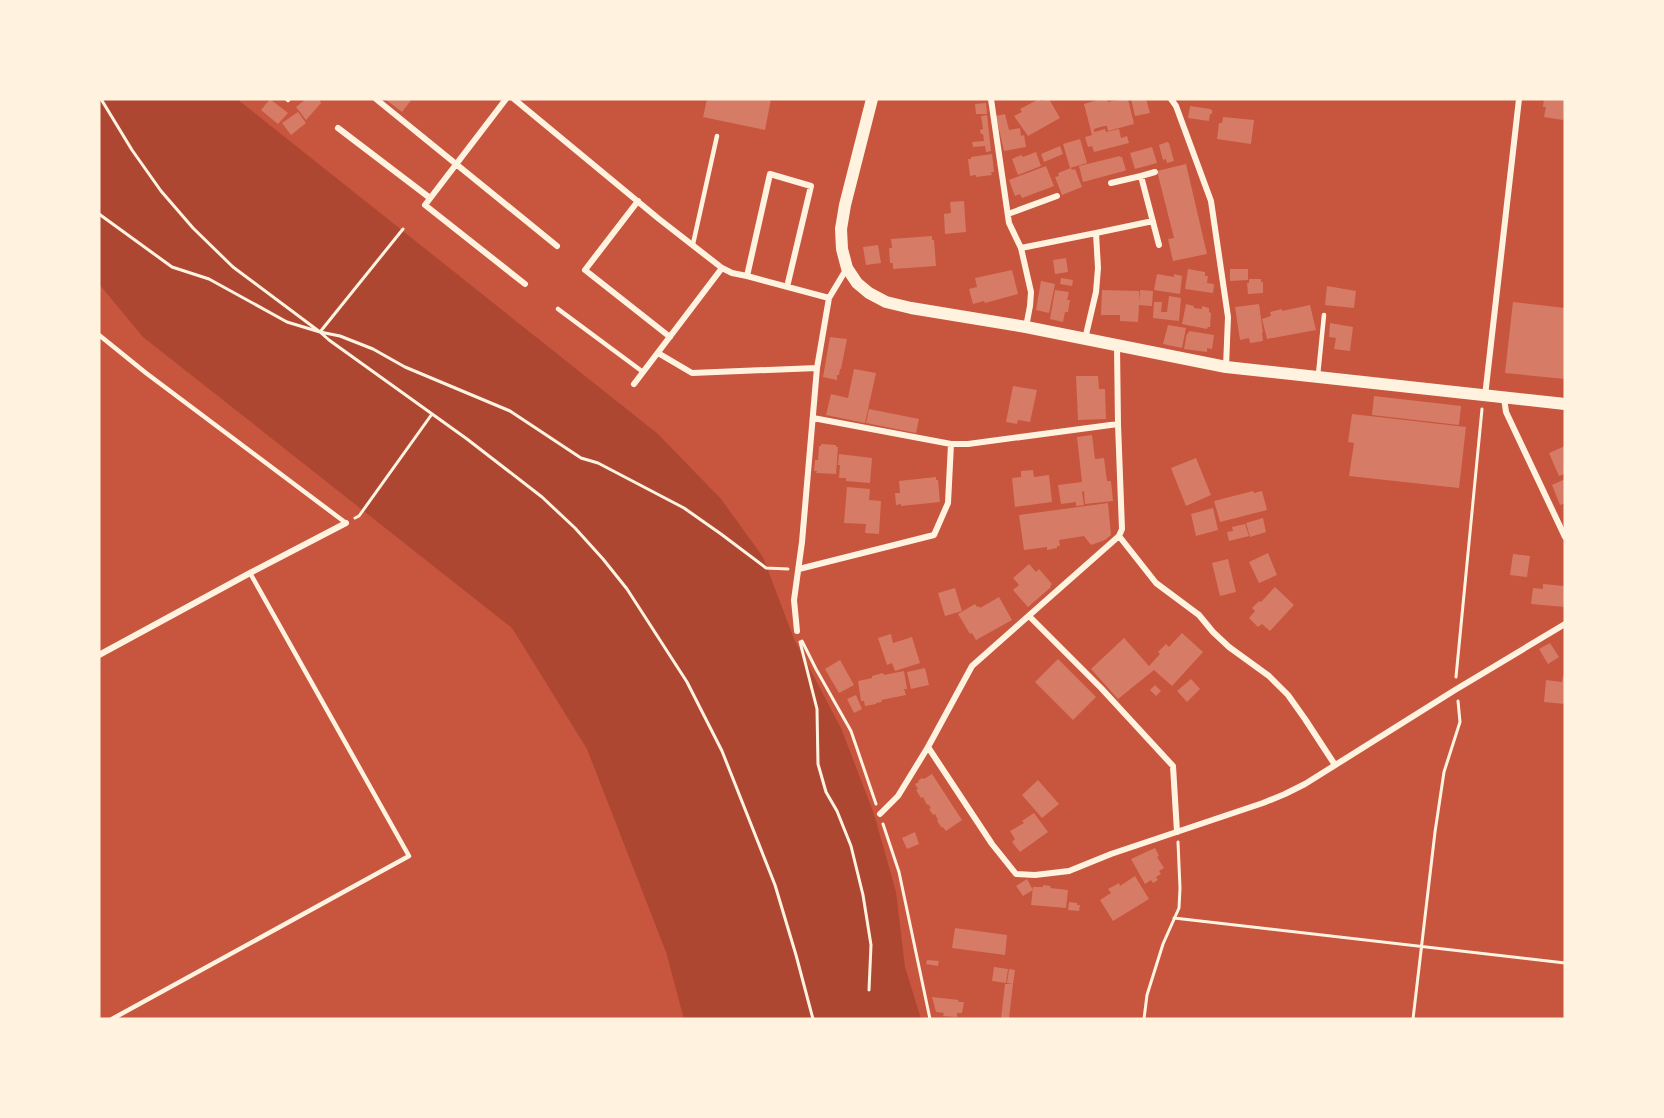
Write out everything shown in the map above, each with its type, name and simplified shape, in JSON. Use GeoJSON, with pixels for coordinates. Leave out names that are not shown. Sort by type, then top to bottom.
{"type":"FeatureCollection","features":[{"type":"Feature","properties":{"kind":"main road"},"geometry":{"type":"LineString","coordinates":[[872,99],[841,229],[842,249],[847,268],[857,283],[886,302],[1226,367],[1565,404]]}},
{"type":"Feature","properties":{"kind":"street"},"geometry":{"type":"LineString","coordinates":[[376,99],[557,246]]}},
{"type":"Feature","properties":{"kind":"street"},"geometry":{"type":"LineString","coordinates":[[507,99],[425,205],[525,284]]}},
{"type":"Feature","properties":{"kind":"street"},"geometry":{"type":"LineString","coordinates":[[514,99],[722,268],[732,273],[829,298]]}},
{"type":"Feature","properties":{"kind":"street"},"geometry":{"type":"LineString","coordinates":[[991,99],[1008,214],[1021,248],[1031,292],[1026,327]]}},
{"type":"Feature","properties":{"kind":"street"},"geometry":{"type":"LineString","coordinates":[[1171,99],[1176,106],[1211,201],[1228,317],[1226,367]]}},
{"type":"Feature","properties":{"kind":"street"},"geometry":{"type":"LineString","coordinates":[[1484,396],[1519,99]]}},
{"type":"Feature","properties":{"kind":"street"},"geometry":{"type":"LineString","coordinates":[[338,128],[430,198]]}},
{"type":"Feature","properties":{"kind":"street"},"geometry":{"type":"LineString","coordinates":[[1111,183],[1155,172]]}},
{"type":"Feature","properties":{"kind":"street"},"geometry":{"type":"LineString","coordinates":[[747,276],[770,174],[812,186],[787,287]]}},
{"type":"Feature","properties":{"kind":"street"},"geometry":{"type":"LineString","coordinates":[[1141,176],[1159,245]]}},
{"type":"Feature","properties":{"kind":"street"},"geometry":{"type":"LineString","coordinates":[[1008,214],[1058,196]]}},
{"type":"Feature","properties":{"kind":"street"},"geometry":{"type":"LineString","coordinates":[[638,201],[585,270],[670,337]]}},
{"type":"Feature","properties":{"kind":"street"},"geometry":{"type":"LineString","coordinates":[[1021,248],[1153,221]]}},
{"type":"Feature","properties":{"kind":"street"},"geometry":{"type":"LineString","coordinates":[[1085,339],[1096,292],[1098,268],[1096,233]]}},
{"type":"Feature","properties":{"kind":"street"},"geometry":{"type":"LineString","coordinates":[[634,384],[722,268]]}},
{"type":"Feature","properties":{"kind":"street"},"geometry":{"type":"LineString","coordinates":[[797,631],[794,600],[799,569],[817,368],[829,298],[847,268]]}},
{"type":"Feature","properties":{"kind":"street"},"geometry":{"type":"LineString","coordinates":[[880,814],[898,796],[928,747],[972,666],[1119,536],[1122,529],[1117,346]]}},
{"type":"Feature","properties":{"kind":"street"},"geometry":{"type":"LineString","coordinates":[[658,353],[692,373],[817,368]]}},
{"type":"Feature","properties":{"kind":"street"},"geometry":{"type":"LineString","coordinates":[[1504,398],[1506,412],[1565,537]]}},
{"type":"Feature","properties":{"kind":"street"},"geometry":{"type":"LineString","coordinates":[[813,418],[951,444],[968,444],[1118,424]]}},
{"type":"Feature","properties":{"kind":"street"},"geometry":{"type":"LineString","coordinates":[[799,569],[934,535],[948,503],[951,444]]}},
{"type":"Feature","properties":{"kind":"street"},"geometry":{"type":"LineString","coordinates":[[99,655],[346,523]]}},
{"type":"Feature","properties":{"kind":"street"},"geometry":{"type":"LineString","coordinates":[[1119,536],[1156,583],[1199,615],[1229,647],[1269,676],[1288,695],[1335,765]]}},
{"type":"Feature","properties":{"kind":"street"},"geometry":{"type":"LineString","coordinates":[[1029,616],[1101,688],[1173,766],[1177,832]]}},
{"type":"Feature","properties":{"kind":"street"},"geometry":{"type":"LineString","coordinates":[[928,747],[992,844],[1016,874],[1035,875],[1069,871],[1111,854],[1285,794],[1305,784],[1565,624]]}},
{"type":"Feature","properties":{"kind":"lane"},"geometry":{"type":"LineString","coordinates":[[693,244],[717,136]]}},
{"type":"Feature","properties":{"kind":"lane"},"geometry":{"type":"LineString","coordinates":[[558,309],[643,372]]}},
{"type":"Feature","properties":{"kind":"lane"},"geometry":{"type":"LineString","coordinates":[[1318,378],[1324,315]]}},
{"type":"Feature","properties":{"kind":"lane"},"geometry":{"type":"LineString","coordinates":[[99,335],[346,523]]}},
{"type":"Feature","properties":{"kind":"lane"},"geometry":{"type":"LineString","coordinates":[[112,1019],[409,856],[250,573]]}},
{"type":"Feature","properties":{"kind":"path"},"geometry":{"type":"LineString","coordinates":[[101,99],[132,150],[161,191],[193,228],[233,267],[542,497],[575,528],[627,589],[687,682],[710,725],[775,885],[813,1019]]}},
{"type":"Feature","properties":{"kind":"path"},"geometry":{"type":"LineString","coordinates":[[99,214],[172,267],[209,279],[287,322],[340,336],[373,349],[405,367],[510,411],[581,458],[598,463],[684,508],[766,568],[799,569]]}},
{"type":"Feature","properties":{"kind":"path"},"geometry":{"type":"LineString","coordinates":[[320,332],[403,229]]}},
{"type":"Feature","properties":{"kind":"path"},"geometry":{"type":"LineString","coordinates":[[1413,1019],[1444,772],[1460,722],[1459,702],[1455,690],[1484,396]]}},
{"type":"Feature","properties":{"kind":"path"},"geometry":{"type":"LineString","coordinates":[[359,516],[432,414]]}},
{"type":"Feature","properties":{"kind":"path"},"geometry":{"type":"LineString","coordinates":[[797,631],[851,731],[880,814],[899,872],[930,1019]]}},
{"type":"Feature","properties":{"kind":"path"},"geometry":{"type":"LineString","coordinates":[[797,631],[818,709],[818,764],[826,792],[837,811],[851,846],[863,895],[871,945],[870,990]]}},
{"type":"Feature","properties":{"kind":"path"},"geometry":{"type":"LineString","coordinates":[[1144,1019],[1147,995],[1163,944],[1179,908],[1177,832]]}},
{"type":"Feature","properties":{"kind":"path"},"geometry":{"type":"LineString","coordinates":[[1174,918],[1565,963]]}},
{"type":"Feature","properties":{"kind":"shaded area"},"geometry":{"type":"Polygon","coordinates":[[[99,99],[237,99],[658,434],[721,499],[763,557],[794,639],[841,728],[874,814],[896,892],[905,967],[921,1019],[684,1019],[666,952],[587,749],[512,628],[143,337],[99,284],[99,99]]]}},
{"type":"Feature","properties":{"kind":"building"},"geometry":{"type":"Polygon","coordinates":[[[270,99],[288,113],[278,124],[261,110],[270,99]]]}},
{"type":"Feature","properties":{"kind":"building"},"geometry":{"type":"Polygon","coordinates":[[[306,99],[319,99],[321,103],[306,120],[296,107],[306,99]]]}},
{"type":"Feature","properties":{"kind":"building"},"geometry":{"type":"Polygon","coordinates":[[[385,99],[412,99],[402,112],[385,99]]]}},
{"type":"Feature","properties":{"kind":"building"},"geometry":{"type":"Polygon","coordinates":[[[707,99],[771,99],[765,130],[703,117],[707,99]]]}},
{"type":"Feature","properties":{"kind":"building"},"geometry":{"type":"Polygon","coordinates":[[[1039,99],[1041,101],[1049,99],[1060,118],[1028,136],[1014,116],[1022,112],[1020,109],[1039,99]]]}},
{"type":"Feature","properties":{"kind":"building"},"geometry":{"type":"Polygon","coordinates":[[[1101,99],[1108,102],[1128,99],[1134,124],[1108,131],[1107,126],[1094,129],[1094,132],[1105,129],[1106,132],[1119,129],[1121,138],[1127,136],[1129,143],[1094,152],[1092,146],[1088,147],[1085,137],[1092,135],[1084,104],[1101,99]]]}},
{"type":"Feature","properties":{"kind":"building"},"geometry":{"type":"Polygon","coordinates":[[[1131,99],[1146,99],[1150,113],[1135,116],[1131,99]]]}},
{"type":"Feature","properties":{"kind":"building"},"geometry":{"type":"Polygon","coordinates":[[[1544,99],[1565,99],[1563,120],[1544,117],[1546,107],[1543,107],[1544,99]]]}},
{"type":"Feature","properties":{"kind":"building"},"geometry":{"type":"Polygon","coordinates":[[[986,103],[987,114],[976,114],[975,104],[986,103]]]}},
{"type":"Feature","properties":{"kind":"building"},"geometry":{"type":"Polygon","coordinates":[[[1190,106],[1212,110],[1209,121],[1188,118],[1190,106]]]}},
{"type":"Feature","properties":{"kind":"building"},"geometry":{"type":"Polygon","coordinates":[[[298,112],[306,123],[291,135],[282,123],[298,112]]]}},
{"type":"Feature","properties":{"kind":"building"},"geometry":{"type":"Polygon","coordinates":[[[1005,114],[1009,130],[1020,128],[1026,147],[1004,151],[996,116],[1005,114]]]}},
{"type":"Feature","properties":{"kind":"building"},"geometry":{"type":"Polygon","coordinates":[[[987,115],[991,151],[986,152],[985,146],[973,147],[972,142],[984,141],[980,130],[983,129],[981,116],[987,115]]]}},
{"type":"Feature","properties":{"kind":"building"},"geometry":{"type":"Polygon","coordinates":[[[1223,117],[1254,120],[1251,144],[1217,139],[1219,123],[1222,123],[1223,117]]]}},
{"type":"Feature","properties":{"kind":"building"},"geometry":{"type":"Polygon","coordinates":[[[1080,139],[1087,163],[1070,168],[1063,144],[1080,139]]]}},
{"type":"Feature","properties":{"kind":"building"},"geometry":{"type":"Polygon","coordinates":[[[1167,142],[1174,161],[1167,163],[1166,159],[1163,160],[1159,145],[1167,142]]]}},
{"type":"Feature","properties":{"kind":"building"},"geometry":{"type":"Polygon","coordinates":[[[1060,146],[1063,154],[1044,162],[1041,154],[1060,146]]]}},
{"type":"Feature","properties":{"kind":"building"},"geometry":{"type":"Polygon","coordinates":[[[1152,147],[1157,163],[1135,169],[1130,153],[1152,147]]]}},
{"type":"Feature","properties":{"kind":"building"},"geometry":{"type":"Polygon","coordinates":[[[1036,152],[1041,166],[1018,175],[1012,159],[1036,152]]]}},
{"type":"Feature","properties":{"kind":"building"},"geometry":{"type":"Polygon","coordinates":[[[992,154],[994,172],[991,172],[992,175],[970,176],[968,159],[992,154]]]}},
{"type":"Feature","properties":{"kind":"building"},"geometry":{"type":"Polygon","coordinates":[[[1120,156],[1126,170],[1083,182],[1079,166],[1120,156]]]}},
{"type":"Feature","properties":{"kind":"building"},"geometry":{"type":"Polygon","coordinates":[[[1186,164],[1207,254],[1173,261],[1168,239],[1174,238],[1157,171],[1186,164]]]}},
{"type":"Feature","properties":{"kind":"building"},"geometry":{"type":"Polygon","coordinates":[[[1046,166],[1054,186],[1022,198],[1020,194],[1015,196],[1009,180],[1046,166]]]}},
{"type":"Feature","properties":{"kind":"building"},"geometry":{"type":"Polygon","coordinates":[[[1071,168],[1075,169],[1082,187],[1062,195],[1055,177],[1059,176],[1058,173],[1071,168]]]}},
{"type":"Feature","properties":{"kind":"building"},"geometry":{"type":"Polygon","coordinates":[[[964,201],[966,232],[945,234],[944,214],[951,213],[950,202],[964,201]]]}},
{"type":"Feature","properties":{"kind":"building"},"geometry":{"type":"Polygon","coordinates":[[[932,236],[936,266],[893,269],[893,263],[890,263],[889,248],[892,248],[891,239],[932,236]]]}},
{"type":"Feature","properties":{"kind":"building"},"geometry":{"type":"Polygon","coordinates":[[[878,245],[881,263],[866,265],[863,247],[878,245]]]}},
{"type":"Feature","properties":{"kind":"building"},"geometry":{"type":"Polygon","coordinates":[[[1066,258],[1068,272],[1055,274],[1053,260],[1066,258]]]}},
{"type":"Feature","properties":{"kind":"building"},"geometry":{"type":"Polygon","coordinates":[[[1188,269],[1205,272],[1205,276],[1208,276],[1207,283],[1214,284],[1213,293],[1185,289],[1188,269]]]}},
{"type":"Feature","properties":{"kind":"building"},"geometry":{"type":"Polygon","coordinates":[[[1230,269],[1248,269],[1248,280],[1230,281],[1230,269]]]}},
{"type":"Feature","properties":{"kind":"building"},"geometry":{"type":"Polygon","coordinates":[[[1012,270],[1018,294],[973,304],[969,289],[977,287],[975,278],[1012,270]]]}},
{"type":"Feature","properties":{"kind":"building"},"geometry":{"type":"Polygon","coordinates":[[[1157,274],[1182,276],[1180,294],[1154,290],[1157,274]]]}},
{"type":"Feature","properties":{"kind":"building"},"geometry":{"type":"Polygon","coordinates":[[[1061,278],[1073,280],[1072,286],[1060,284],[1061,278]]]}},
{"type":"Feature","properties":{"kind":"building"},"geometry":{"type":"Polygon","coordinates":[[[1249,279],[1261,279],[1263,293],[1248,294],[1249,279]]]}},
{"type":"Feature","properties":{"kind":"building"},"geometry":{"type":"Polygon","coordinates":[[[1041,281],[1055,284],[1049,313],[1036,310],[1041,281]]]}},
{"type":"Feature","properties":{"kind":"building"},"geometry":{"type":"Polygon","coordinates":[[[1327,286],[1356,291],[1354,308],[1325,305],[1327,286]]]}},
{"type":"Feature","properties":{"kind":"building"},"geometry":{"type":"Polygon","coordinates":[[[1055,290],[1069,292],[1068,312],[1065,312],[1063,322],[1050,319],[1055,290]]]}},
{"type":"Feature","properties":{"kind":"building"},"geometry":{"type":"Polygon","coordinates":[[[1102,290],[1139,291],[1140,301],[1140,290],[1153,291],[1152,306],[1139,305],[1138,322],[1120,321],[1120,315],[1101,315],[1102,290]]]}},
{"type":"Feature","properties":{"kind":"building"},"geometry":{"type":"Polygon","coordinates":[[[1169,296],[1181,298],[1179,321],[1153,318],[1154,302],[1162,302],[1161,312],[1167,312],[1169,296]]]}},
{"type":"Feature","properties":{"kind":"building"},"geometry":{"type":"Polygon","coordinates":[[[1513,302],[1565,308],[1565,379],[1505,373],[1513,302]]]}},
{"type":"Feature","properties":{"kind":"building"},"geometry":{"type":"Polygon","coordinates":[[[1186,304],[1194,308],[1202,309],[1202,306],[1209,308],[1210,327],[1207,329],[1182,324],[1186,304]]]}},
{"type":"Feature","properties":{"kind":"building"},"geometry":{"type":"Polygon","coordinates":[[[1259,304],[1263,341],[1250,343],[1249,338],[1240,340],[1235,307],[1259,304]]]}},
{"type":"Feature","properties":{"kind":"building"},"geometry":{"type":"Polygon","coordinates":[[[1310,305],[1316,330],[1267,339],[1262,319],[1271,316],[1270,312],[1310,305]]]}},
{"type":"Feature","properties":{"kind":"building"},"geometry":{"type":"Polygon","coordinates":[[[1330,323],[1353,327],[1350,351],[1334,349],[1336,338],[1329,337],[1330,323]]]}},
{"type":"Feature","properties":{"kind":"building"},"geometry":{"type":"Polygon","coordinates":[[[1168,325],[1186,328],[1182,348],[1163,344],[1168,325]]]}},
{"type":"Feature","properties":{"kind":"building"},"geometry":{"type":"Polygon","coordinates":[[[1189,331],[1214,335],[1212,349],[1207,348],[1207,352],[1184,349],[1189,331]]]}},
{"type":"Feature","properties":{"kind":"building"},"geometry":{"type":"Polygon","coordinates":[[[830,337],[847,339],[837,380],[823,377],[830,337]]]}},
{"type":"Feature","properties":{"kind":"building"},"geometry":{"type":"Polygon","coordinates":[[[854,369],[876,373],[865,423],[826,415],[831,394],[848,398],[854,369]]]}},
{"type":"Feature","properties":{"kind":"building"},"geometry":{"type":"Polygon","coordinates":[[[1076,376],[1098,376],[1099,389],[1105,389],[1106,419],[1078,420],[1076,376]]]}},
{"type":"Feature","properties":{"kind":"building"},"geometry":{"type":"Polygon","coordinates":[[[1013,386],[1037,390],[1030,422],[1018,420],[1017,424],[1006,422],[1013,386]]]}},
{"type":"Feature","properties":{"kind":"building"},"geometry":{"type":"Polygon","coordinates":[[[1374,396],[1461,406],[1459,425],[1372,415],[1374,396]]]}},
{"type":"Feature","properties":{"kind":"building"},"geometry":{"type":"Polygon","coordinates":[[[869,409],[919,419],[916,433],[866,423],[869,409]]]}},
{"type":"Feature","properties":{"kind":"building"},"geometry":{"type":"Polygon","coordinates":[[[1352,414],[1466,427],[1459,488],[1349,476],[1354,443],[1348,442],[1352,414]]]}},
{"type":"Feature","properties":{"kind":"building"},"geometry":{"type":"Polygon","coordinates":[[[1092,435],[1095,459],[1104,458],[1107,481],[1111,481],[1113,501],[1085,504],[1084,491],[1082,492],[1084,505],[1076,506],[1076,502],[1061,504],[1058,485],[1082,482],[1077,437],[1092,435]]]}},
{"type":"Feature","properties":{"kind":"building"},"geometry":{"type":"Polygon","coordinates":[[[821,444],[838,447],[836,474],[814,471],[821,444]]]}},
{"type":"Feature","properties":{"kind":"building"},"geometry":{"type":"Polygon","coordinates":[[[1565,446],[1565,474],[1559,476],[1549,453],[1565,446]]]}},
{"type":"Feature","properties":{"kind":"building"},"geometry":{"type":"Polygon","coordinates":[[[839,454],[872,458],[870,483],[846,481],[846,478],[839,478],[839,454]]]}},
{"type":"Feature","properties":{"kind":"building"},"geometry":{"type":"Polygon","coordinates":[[[1196,458],[1211,495],[1186,506],[1171,468],[1196,458]]]}},
{"type":"Feature","properties":{"kind":"building"},"geometry":{"type":"Polygon","coordinates":[[[1033,470],[1034,477],[1049,475],[1052,502],[1015,507],[1012,478],[1021,477],[1021,471],[1033,470]]]}},
{"type":"Feature","properties":{"kind":"building"},"geometry":{"type":"Polygon","coordinates":[[[936,477],[940,502],[896,505],[895,493],[900,493],[899,481],[936,477]]]}},
{"type":"Feature","properties":{"kind":"building"},"geometry":{"type":"Polygon","coordinates":[[[1565,479],[1565,503],[1560,505],[1552,485],[1565,479]]]}},
{"type":"Feature","properties":{"kind":"building"},"geometry":{"type":"Polygon","coordinates":[[[847,487],[870,489],[869,500],[881,501],[879,534],[865,533],[866,524],[844,523],[847,487]]]}},
{"type":"Feature","properties":{"kind":"building"},"geometry":{"type":"Polygon","coordinates":[[[1253,491],[1254,493],[1262,491],[1267,510],[1220,522],[1214,501],[1253,491]]]}},
{"type":"Feature","properties":{"kind":"building"},"geometry":{"type":"Polygon","coordinates":[[[1108,503],[1111,535],[1105,540],[1091,545],[1084,536],[1059,540],[1060,546],[1057,548],[1024,550],[1019,515],[1108,503]]]}},
{"type":"Feature","properties":{"kind":"building"},"geometry":{"type":"Polygon","coordinates":[[[1213,508],[1218,530],[1196,536],[1191,514],[1213,508]]]}},
{"type":"Feature","properties":{"kind":"building"},"geometry":{"type":"Polygon","coordinates":[[[1263,518],[1266,532],[1250,537],[1246,523],[1263,518]]]}},
{"type":"Feature","properties":{"kind":"building"},"geometry":{"type":"Polygon","coordinates":[[[1245,524],[1249,536],[1229,541],[1227,532],[1233,531],[1232,527],[1245,524]]]}},
{"type":"Feature","properties":{"kind":"building"},"geometry":{"type":"Polygon","coordinates":[[[1268,553],[1277,575],[1259,583],[1249,562],[1268,553]]]}},
{"type":"Feature","properties":{"kind":"building"},"geometry":{"type":"Polygon","coordinates":[[[1513,554],[1530,556],[1527,577],[1510,575],[1513,554]]]}},
{"type":"Feature","properties":{"kind":"building"},"geometry":{"type":"Polygon","coordinates":[[[1228,559],[1236,592],[1220,596],[1212,563],[1228,559]]]}},
{"type":"Feature","properties":{"kind":"building"},"geometry":{"type":"Polygon","coordinates":[[[1029,564],[1036,572],[1039,569],[1052,584],[1028,607],[1013,590],[1019,585],[1013,578],[1029,564]]]}},
{"type":"Feature","properties":{"kind":"building"},"geometry":{"type":"Polygon","coordinates":[[[1543,584],[1564,586],[1565,607],[1531,604],[1533,588],[1543,589],[1543,584]]]}},
{"type":"Feature","properties":{"kind":"building"},"geometry":{"type":"Polygon","coordinates":[[[1275,587],[1294,605],[1270,631],[1262,624],[1258,627],[1249,618],[1255,611],[1252,608],[1275,587]]]}},
{"type":"Feature","properties":{"kind":"building"},"geometry":{"type":"Polygon","coordinates":[[[955,588],[962,611],[945,616],[938,593],[955,588]]]}},
{"type":"Feature","properties":{"kind":"building"},"geometry":{"type":"Polygon","coordinates":[[[999,597],[1012,620],[976,640],[958,614],[975,604],[980,608],[999,597]]]}},
{"type":"Feature","properties":{"kind":"building"},"geometry":{"type":"Polygon","coordinates":[[[1182,633],[1203,652],[1172,686],[1154,670],[1118,699],[1091,669],[1124,638],[1149,666],[1166,644],[1169,647],[1182,633]]]}},
{"type":"Feature","properties":{"kind":"building"},"geometry":{"type":"Polygon","coordinates":[[[891,634],[893,643],[912,637],[920,663],[895,671],[892,663],[887,665],[878,638],[891,634]]]}},
{"type":"Feature","properties":{"kind":"building"},"geometry":{"type":"Polygon","coordinates":[[[1550,643],[1559,657],[1548,664],[1539,649],[1550,643]]]}},
{"type":"Feature","properties":{"kind":"building"},"geometry":{"type":"Polygon","coordinates":[[[1058,659],[1096,697],[1073,720],[1035,682],[1058,659]]]}},
{"type":"Feature","properties":{"kind":"building"},"geometry":{"type":"Polygon","coordinates":[[[840,660],[854,685],[839,693],[825,669],[840,660]]]}},
{"type":"Feature","properties":{"kind":"building"},"geometry":{"type":"Polygon","coordinates":[[[925,668],[929,685],[911,689],[907,672],[925,668]]]}},
{"type":"Feature","properties":{"kind":"building"},"geometry":{"type":"Polygon","coordinates":[[[904,671],[906,695],[865,706],[864,701],[861,701],[858,681],[883,673],[884,675],[904,671]]]}},
{"type":"Feature","properties":{"kind":"building"},"geometry":{"type":"Polygon","coordinates":[[[1565,676],[1565,704],[1544,702],[1546,680],[1562,682],[1565,676]]]}},
{"type":"Feature","properties":{"kind":"building"},"geometry":{"type":"Polygon","coordinates":[[[1191,679],[1200,689],[1187,702],[1177,691],[1191,679]]]}},
{"type":"Feature","properties":{"kind":"building"},"geometry":{"type":"Polygon","coordinates":[[[1155,685],[1161,691],[1156,696],[1150,690],[1155,685]]]}},
{"type":"Feature","properties":{"kind":"building"},"geometry":{"type":"Polygon","coordinates":[[[856,695],[862,709],[854,713],[847,699],[856,695]]]}},
{"type":"Feature","properties":{"kind":"building"},"geometry":{"type":"Polygon","coordinates":[[[932,774],[962,820],[946,831],[916,790],[918,789],[915,784],[918,781],[932,774]]]}},
{"type":"Feature","properties":{"kind":"building"},"geometry":{"type":"Polygon","coordinates":[[[1038,780],[1059,804],[1042,818],[1022,795],[1038,780]]]}},
{"type":"Feature","properties":{"kind":"building"},"geometry":{"type":"Polygon","coordinates":[[[1034,813],[1048,832],[1020,852],[1012,842],[1015,839],[1010,831],[1024,823],[1022,821],[1034,813]]]}},
{"type":"Feature","properties":{"kind":"building"},"geometry":{"type":"Polygon","coordinates":[[[915,832],[919,844],[907,849],[902,838],[915,832]]]}},
{"type":"Feature","properties":{"kind":"building"},"geometry":{"type":"Polygon","coordinates":[[[1155,848],[1159,856],[1157,857],[1164,868],[1156,877],[1158,880],[1153,883],[1151,880],[1145,884],[1131,859],[1155,848]]]}},
{"type":"Feature","properties":{"kind":"building"},"geometry":{"type":"Polygon","coordinates":[[[1135,876],[1149,899],[1113,921],[1100,900],[1111,893],[1108,889],[1119,883],[1120,886],[1135,876]]]}},
{"type":"Feature","properties":{"kind":"building"},"geometry":{"type":"Polygon","coordinates":[[[1027,879],[1033,890],[1023,896],[1016,886],[1027,879]]]}},
{"type":"Feature","properties":{"kind":"building"},"geometry":{"type":"Polygon","coordinates":[[[1043,885],[1068,890],[1066,908],[1031,905],[1033,887],[1043,887],[1043,885]]]}},
{"type":"Feature","properties":{"kind":"building"},"geometry":{"type":"Polygon","coordinates":[[[1069,902],[1080,905],[1079,911],[1068,910],[1069,902]]]}},
{"type":"Feature","properties":{"kind":"building"},"geometry":{"type":"Polygon","coordinates":[[[955,928],[1007,935],[1005,955],[952,948],[955,928]]]}},
{"type":"Feature","properties":{"kind":"building"},"geometry":{"type":"Polygon","coordinates":[[[927,960],[939,961],[938,966],[926,964],[927,960]]]}},
{"type":"Feature","properties":{"kind":"building"},"geometry":{"type":"Polygon","coordinates":[[[994,967],[1008,969],[1006,983],[992,981],[994,967]]]}},
{"type":"Feature","properties":{"kind":"building"},"geometry":{"type":"Polygon","coordinates":[[[1009,969],[1015,970],[1013,984],[1007,983],[1009,969]]]}},
{"type":"Feature","properties":{"kind":"building"},"geometry":{"type":"Polygon","coordinates":[[[1005,984],[1013,984],[1009,1019],[1001,1019],[1005,984]]]}},
{"type":"Feature","properties":{"kind":"building"},"geometry":{"type":"Polygon","coordinates":[[[932,997],[964,1002],[962,1013],[957,1013],[957,1017],[943,1016],[944,1013],[936,1012],[932,997]]]}}]}
